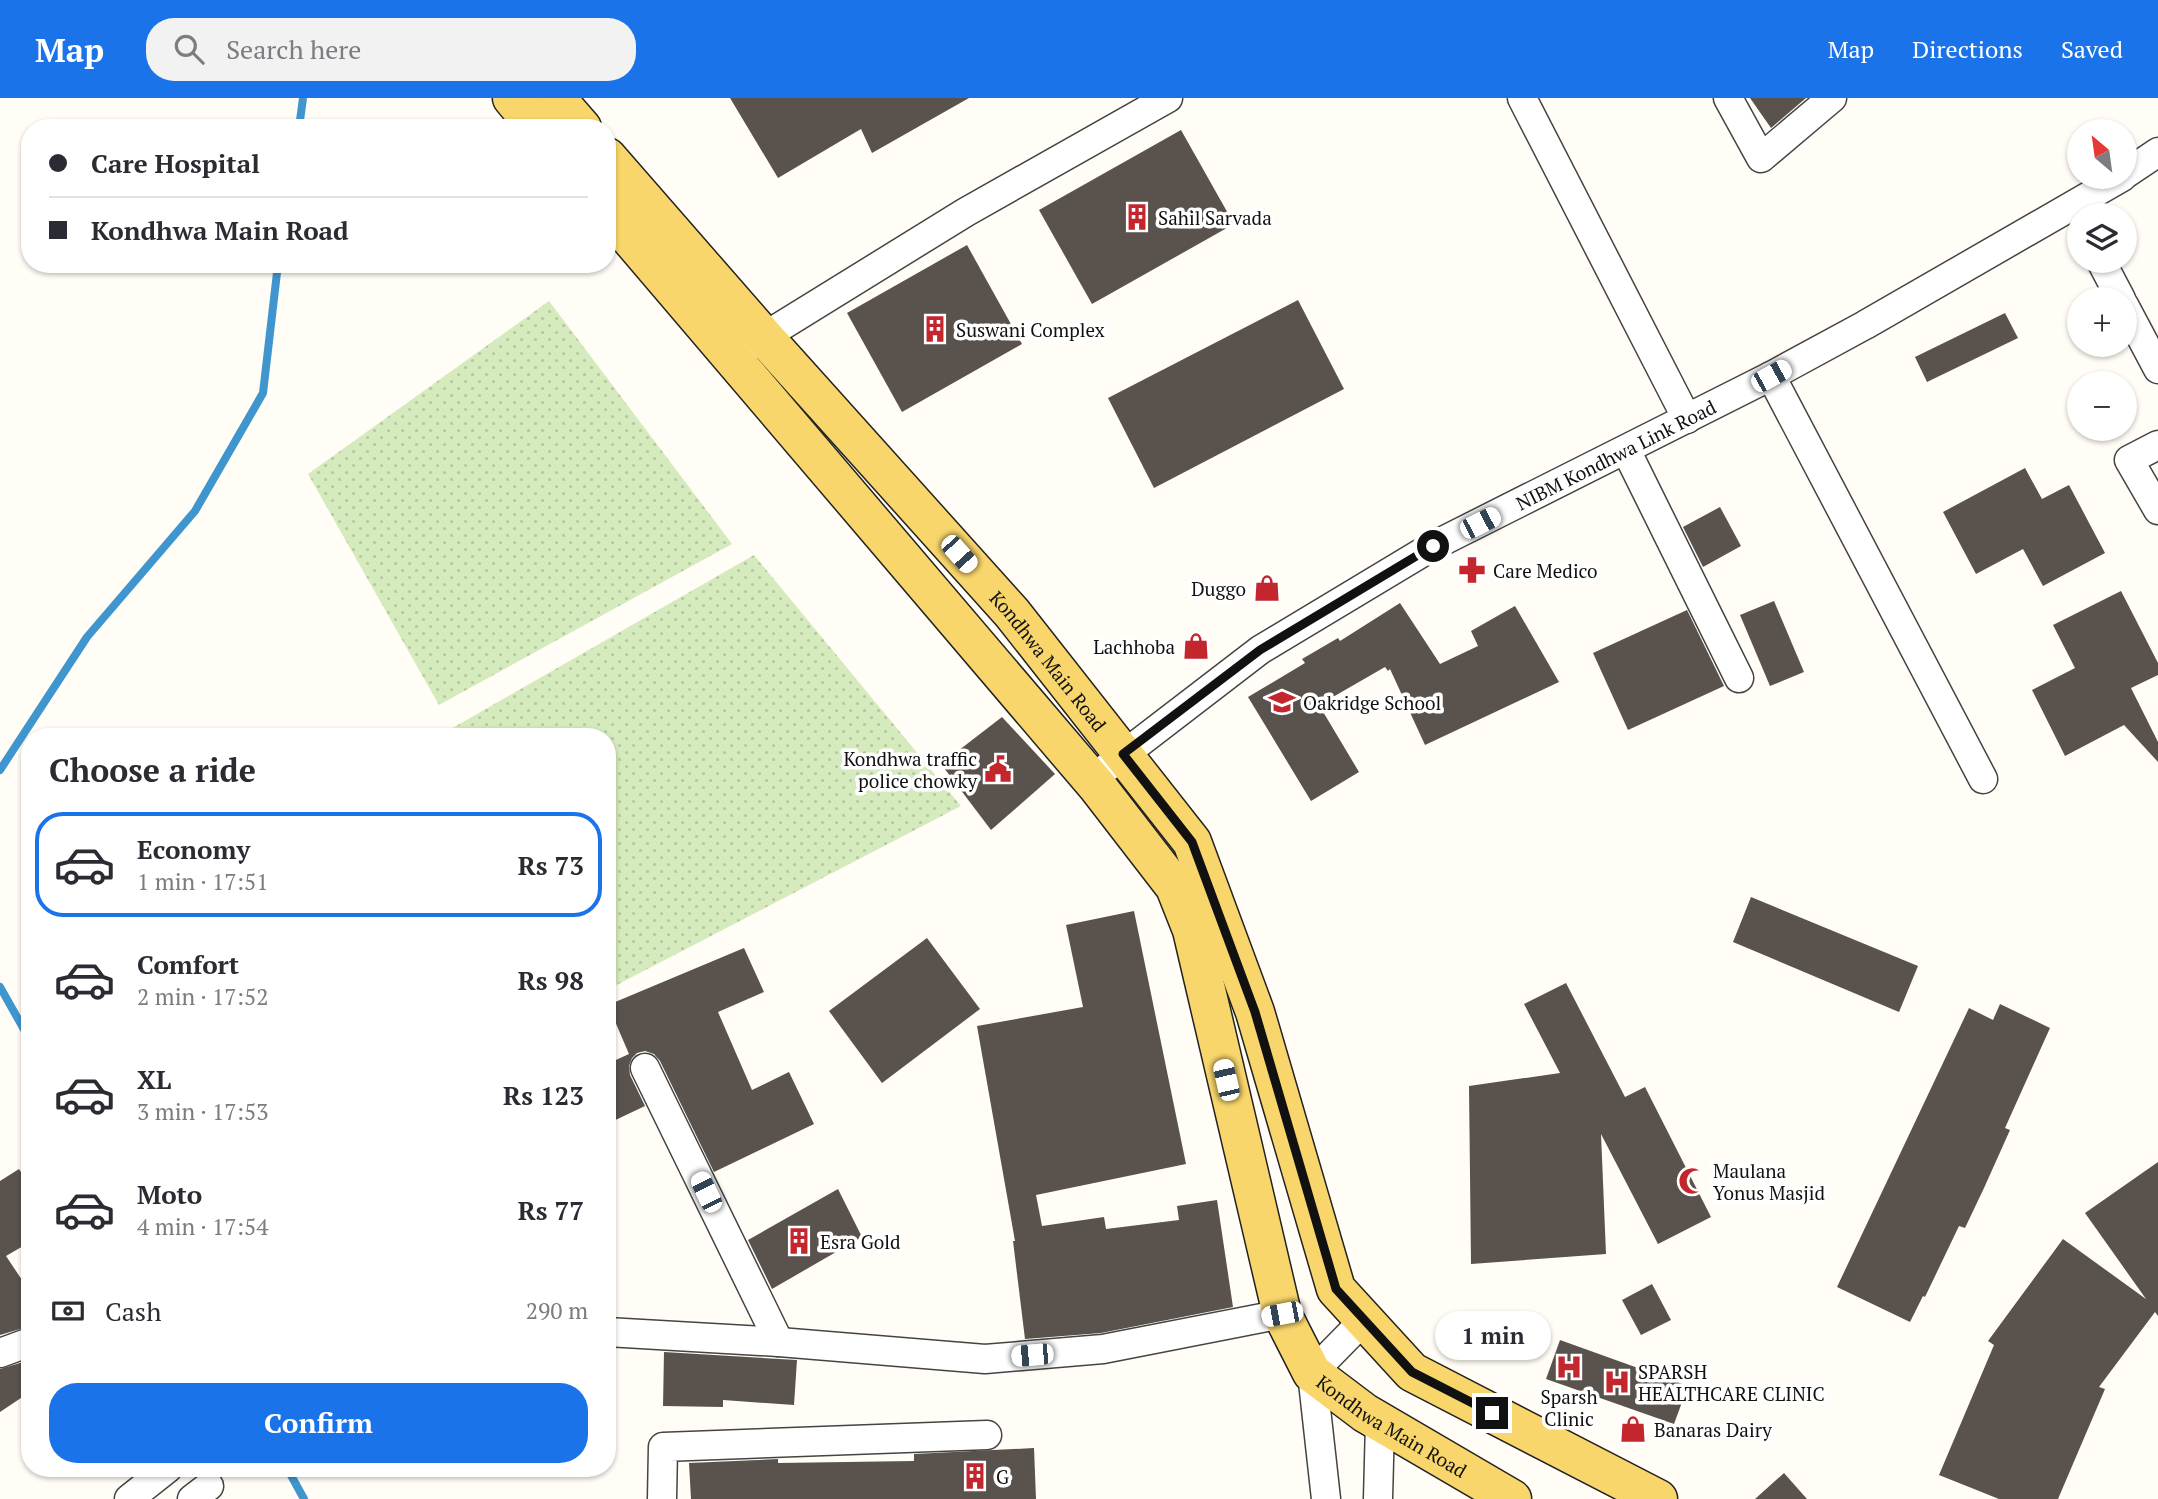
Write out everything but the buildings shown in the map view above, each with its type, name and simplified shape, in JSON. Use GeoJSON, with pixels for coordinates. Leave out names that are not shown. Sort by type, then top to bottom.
{"type":"FeatureCollection","features":[{"type":"Feature","properties":{"kind":"main road"},"geometry":{"type":"LineString","coordinates":[[512,98],[530,119]]}},
{"type":"Feature","properties":{"kind":"main road"},"geometry":{"type":"LineString","coordinates":[[556,98],[574,119]]}},
{"type":"Feature","properties":{"kind":"main road","name":"Kondhwa Main Road"},"geometry":{"type":"LineString","coordinates":[[616,167],[1012,613],[1192,842],[1255,1012],[1336,1289],[1412,1372],[1658,1499]]}},
{"type":"Feature","properties":{"kind":"main road","name":"Kondhwa Main Road"},"geometry":{"type":"LineString","coordinates":[[616,222],[1091,779],[1175,887],[1192,930],[1282,1314],[1312,1373],[1380,1422],[1513,1499]]}},
{"type":"Feature","properties":{"kind":"street"},"geometry":{"type":"LineString","coordinates":[[732,357],[966,212],[1168,98]]}},
{"type":"Feature","properties":{"kind":"street"},"geometry":{"type":"LineString","coordinates":[[1522,98],[1688,419]]}},
{"type":"Feature","properties":{"kind":"street"},"geometry":{"type":"LineString","coordinates":[[1728,98],[1760,158],[1832,98]]}},
{"type":"Feature","properties":{"kind":"street","name":"NIBM Kondhwa Link Road"},"geometry":{"type":"LineString","coordinates":[[2137,166],[2158,152]]}},
{"type":"Feature","properties":{"kind":"street","name":"NIBM Kondhwa Link Road"},"geometry":{"type":"LineString","coordinates":[[2088,203],[2106,189]]}},
{"type":"Feature","properties":{"kind":"street","name":"NIBM Kondhwa Link Road"},"geometry":{"type":"LineString","coordinates":[[1091,779],[1260,650],[1433,546],[1771,376],[2067,217]]}},
{"type":"Feature","properties":{"kind":"street"},"geometry":{"type":"LineString","coordinates":[[2137,329],[2158,369]]}},
{"type":"Feature","properties":{"kind":"street"},"geometry":{"type":"LineString","coordinates":[[1771,376],[1983,779]]}},
{"type":"Feature","properties":{"kind":"street"},"geometry":{"type":"LineString","coordinates":[[2158,445],[2129,460],[2158,510]]}},
{"type":"Feature","properties":{"kind":"street"},"geometry":{"type":"LineString","coordinates":[[1626,450],[1740,678]]}},
{"type":"Feature","properties":{"kind":"street"},"geometry":{"type":"LineString","coordinates":[[645,1068],[779,1342]]}},
{"type":"Feature","properties":{"kind":"street"},"geometry":{"type":"LineString","coordinates":[[616,1333],[779,1342],[985,1359],[1103,1349],[1282,1314]]}},
{"type":"Feature","properties":{"kind":"street"},"geometry":{"type":"LineString","coordinates":[[1326,1499],[1312,1373],[1364,1320]]}},
{"type":"Feature","properties":{"kind":"street"},"geometry":{"type":"LineString","coordinates":[[1378,1499],[1380,1422]]}},
{"type":"Feature","properties":{"kind":"street"},"geometry":{"type":"LineString","coordinates":[[662,1499],[663,1447],[986,1435]]}},
{"type":"Feature","properties":{"kind":"street"},"geometry":{"type":"LineString","coordinates":[[128,1499],[156,1477]]}},
{"type":"Feature","properties":{"kind":"green space"},"geometry":{"type":"Polygon","coordinates":[[[549,301],[732,544],[439,705],[308,474],[549,301]]]}},
{"type":"Feature","properties":{"kind":"green space"},"geometry":{"type":"Polygon","coordinates":[[[754,555],[961,806],[616,985],[616,728],[453,728],[754,555]]]}},
{"type":"Feature","properties":{"kind":"waterway"},"geometry":{"type":"LineString","coordinates":[[300,119],[303,98]]}},
{"type":"Feature","properties":{"kind":"waterway"},"geometry":{"type":"LineString","coordinates":[[27,728],[87,637],[195,511],[263,393],[277,273]]}},
{"type":"Feature","properties":{"kind":"waterway"},"geometry":{"type":"LineString","coordinates":[[0,770],[21,738]]}},
{"type":"Feature","properties":{"kind":"waterway"},"geometry":{"type":"LineString","coordinates":[[0,987],[21,1024]]}},
{"type":"Feature","properties":{"kind":"waterway"},"geometry":{"type":"LineString","coordinates":[[292,1477],[304,1499]]}},
{"type":"Feature","properties":{"kind":"place","name":"Sahil Sarvada"},"geometry":{"type":"Point","coordinates":[1137,217]}},
{"type":"Feature","properties":{"kind":"place","name":"Suswani Complex"},"geometry":{"type":"Point","coordinates":[935,329]}},
{"type":"Feature","properties":{"kind":"place","name":"Care Medico"},"geometry":{"type":"Point","coordinates":[1472,570]}},
{"type":"Feature","properties":{"kind":"place","name":"Duggo"},"geometry":{"type":"Point","coordinates":[1267,588]}},
{"type":"Feature","properties":{"kind":"place","name":"Lachhoba"},"geometry":{"type":"Point","coordinates":[1196,646]}},
{"type":"Feature","properties":{"kind":"place","name":"Oakridge School"},"geometry":{"type":"Point","coordinates":[1282,702]}},
{"type":"Feature","properties":{"kind":"place","name":"Kondhwa traffic police chowky"},"geometry":{"type":"Point","coordinates":[998,769]}},
{"type":"Feature","properties":{"kind":"place","name":"Maulana Yonus Masjid"},"geometry":{"type":"Point","coordinates":[1692,1181]}},
{"type":"Feature","properties":{"kind":"place","name":"Esra Gold"},"geometry":{"type":"Point","coordinates":[799,1241]}},
{"type":"Feature","properties":{"kind":"place","name":"Sparsh Clinic"},"geometry":{"type":"Point","coordinates":[1569,1367]}},
{"type":"Feature","properties":{"kind":"place","name":"SPARSH HEALTHCARE CLINIC"},"geometry":{"type":"Point","coordinates":[1617,1382]}},
{"type":"Feature","properties":{"kind":"place","name":"Banaras Dairy"},"geometry":{"type":"Point","coordinates":[1633,1429]}},
{"type":"Feature","properties":{"kind":"place","name":"G"},"geometry":{"type":"Point","coordinates":[975,1476]}},
{"type":"Feature","properties":{"kind":"route"},"geometry":{"type":"LineString","coordinates":[[1433,546],[1260,650],[1123,754],[1192,842],[1255,1012],[1336,1289],[1412,1372],[1492,1413]]}}]}
